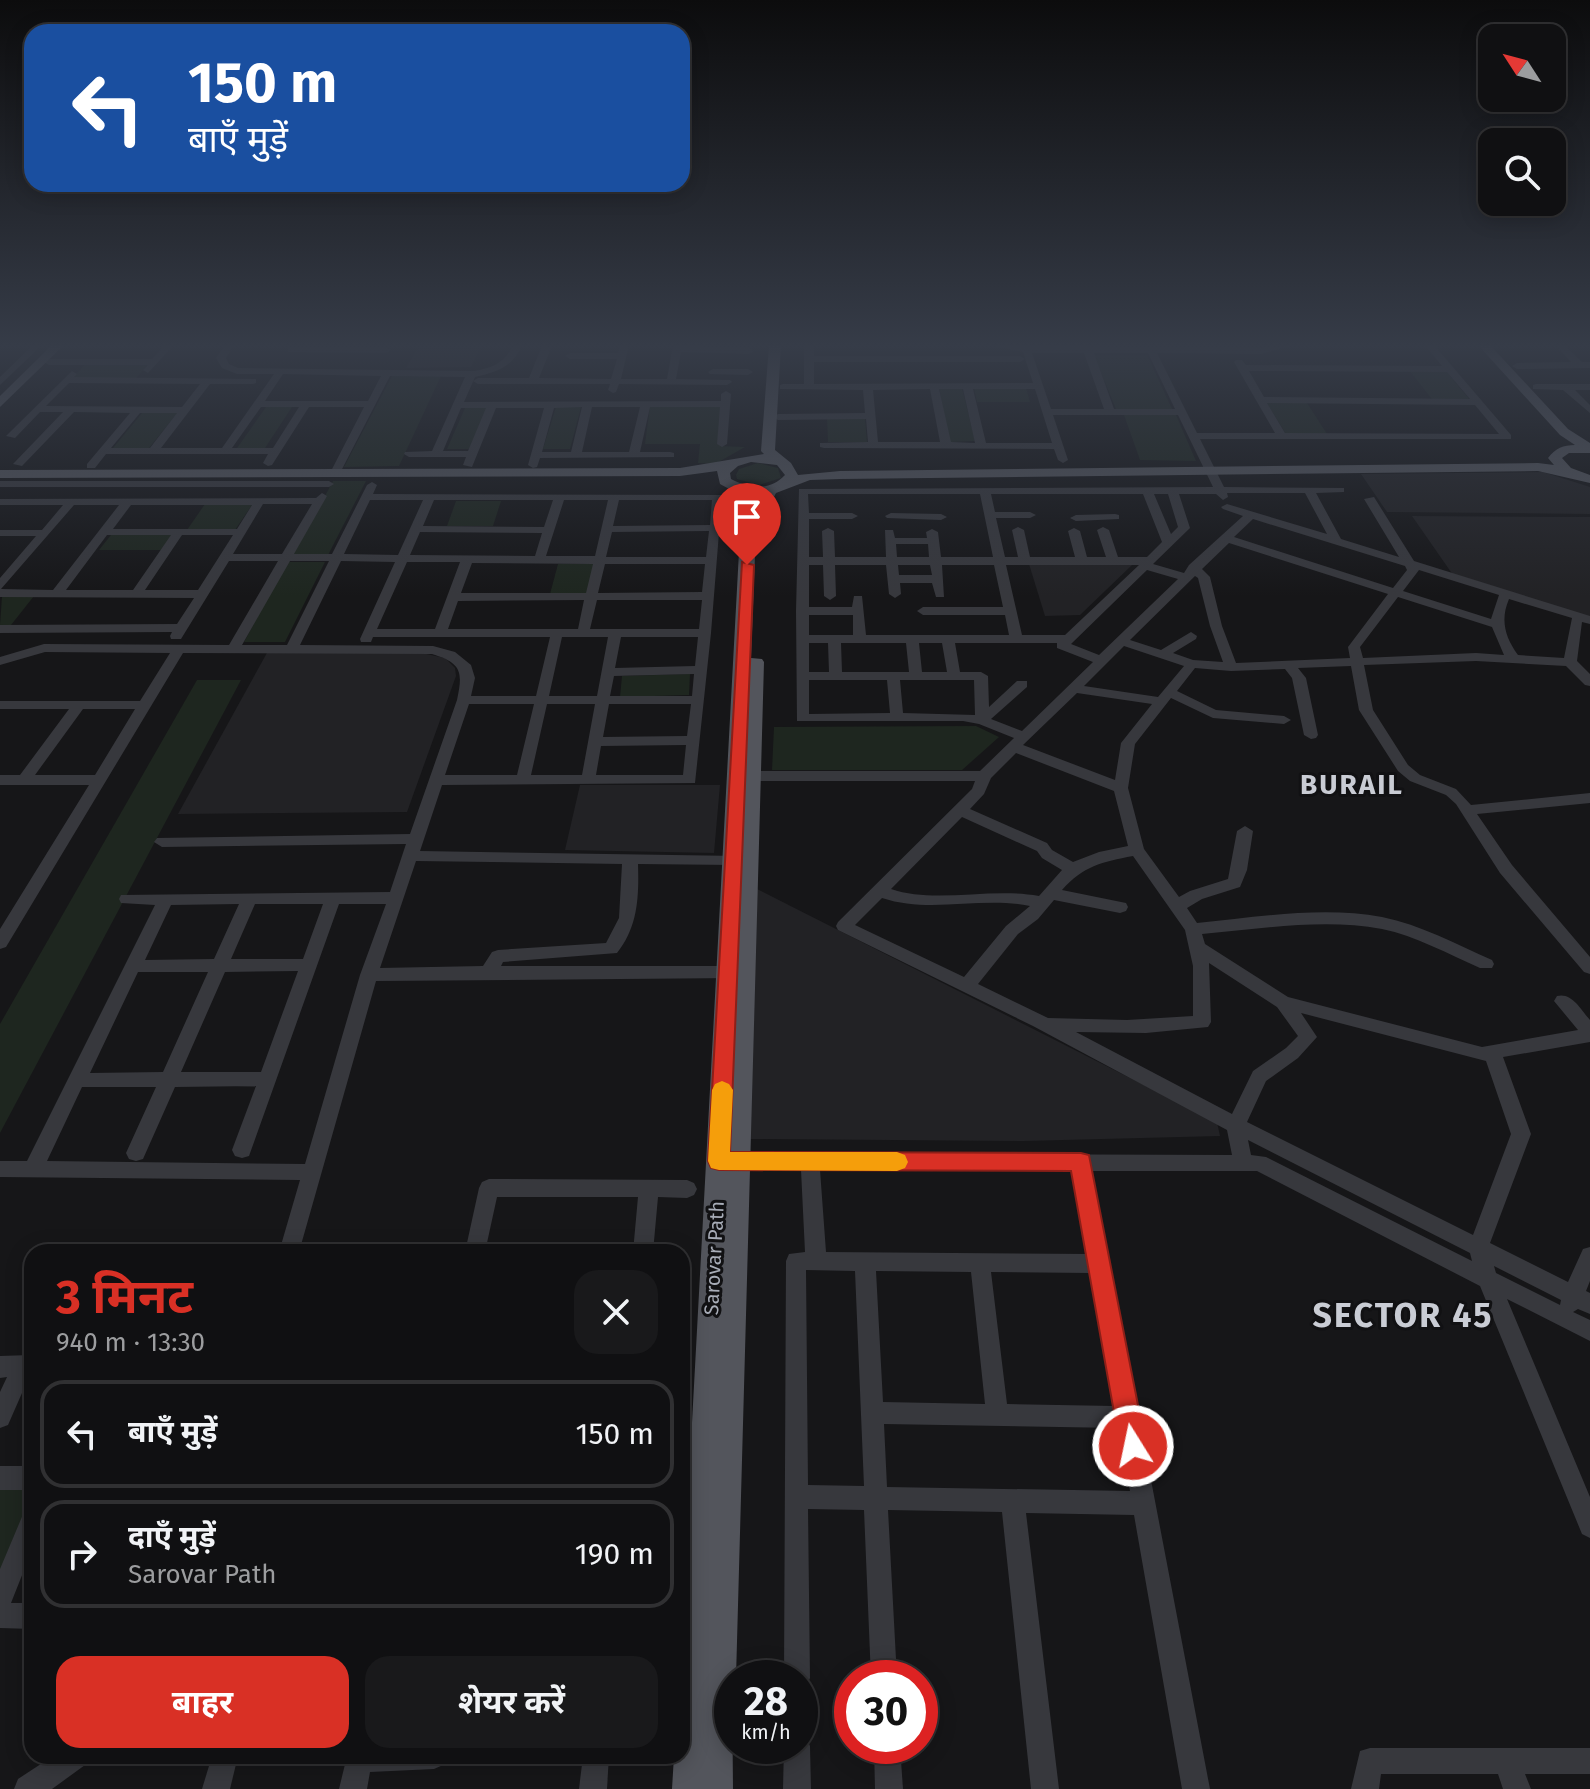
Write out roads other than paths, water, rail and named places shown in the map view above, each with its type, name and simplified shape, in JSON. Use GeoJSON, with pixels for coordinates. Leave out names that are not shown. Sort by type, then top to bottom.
{"type":"FeatureCollection","features":[{"type":"Feature","properties":{"kind":"main road"},"geometry":{"type":"LineString","coordinates":[[332,478],[680,472],[728,466],[748,458],[758,449],[761,428]]}},
{"type":"Feature","properties":{"kind":"main road"},"geometry":{"type":"LineString","coordinates":[[769,428],[768,451],[783,463],[792,476],[789,481]]}},
{"type":"Feature","properties":{"kind":"main road"},"geometry":{"type":"LineString","coordinates":[[1553,428],[1564,445],[1558,454]]}},
{"type":"Feature","properties":{"kind":"main road"},"geometry":{"type":"LineString","coordinates":[[1561,428],[1590,449]]}},
{"type":"Feature","properties":{"kind":"main road"},"geometry":{"type":"LineString","coordinates":[[0,479],[678,477],[725,481],[743,489],[771,489],[810,476],[1528,463],[1590,449]]}},
{"type":"Feature","properties":{"kind":"main road"},"geometry":{"type":"LineString","coordinates":[[1558,454],[1566,471]]}},
{"type":"Feature","properties":{"kind":"main road"},"geometry":{"type":"LineString","coordinates":[[748,458],[812,470],[1538,467],[1590,479]]}},
{"type":"Feature","properties":{"kind":"main road"},"geometry":{"type":"LineString","coordinates":[[725,481],[723,472],[728,466]]}},
{"type":"Feature","properties":{"kind":"main road","name":"Sarovar Path"},"geometry":{"type":"LineString","coordinates":[[689,1789],[728,1161],[736,972],[750,505],[749,495],[743,489]]}},
{"type":"Feature","properties":{"kind":"main road","name":"Sarovar Path"},"geometry":{"type":"LineString","coordinates":[[736,972],[733,860],[744,776],[762,505],[771,489]]}},
{"type":"Feature","properties":{"kind":"main road","name":"Sarovar Path"},"geometry":{"type":"LineString","coordinates":[[716,1789],[728,1161]]}},
{"type":"Feature","properties":{"kind":"street"},"geometry":{"type":"LineString","coordinates":[[18,464],[53,428]]}},
{"type":"Feature","properties":{"kind":"street"},"geometry":{"type":"LineString","coordinates":[[91,466],[122,428]]}},
{"type":"Feature","properties":{"kind":"street"},"geometry":{"type":"LineString","coordinates":[[153,451],[171,428]]}},
{"type":"Feature","properties":{"kind":"street"},"geometry":{"type":"LineString","coordinates":[[225,451],[241,428]]}},
{"type":"Feature","properties":{"kind":"street"},"geometry":{"type":"LineString","coordinates":[[268,463],[290,428]]}},
{"type":"Feature","properties":{"kind":"street"},"geometry":{"type":"LineString","coordinates":[[234,647],[358,428]]}},
{"type":"Feature","properties":{"kind":"street"},"geometry":{"type":"LineString","coordinates":[[436,454],[447,428]]}},
{"type":"Feature","properties":{"kind":"street"},"geometry":{"type":"LineString","coordinates":[[409,454],[470,459],[482,428]]}},
{"type":"Feature","properties":{"kind":"street"},"geometry":{"type":"LineString","coordinates":[[544,428],[535,460],[576,454],[670,455]]}},
{"type":"Feature","properties":{"kind":"street"},"geometry":{"type":"LineString","coordinates":[[576,454],[582,428]]}},
{"type":"Feature","properties":{"kind":"street"},"geometry":{"type":"LineString","coordinates":[[634,454],[640,428]]}},
{"type":"Feature","properties":{"kind":"street"},"geometry":{"type":"LineString","coordinates":[[722,444],[723,428]]}},
{"type":"Feature","properties":{"kind":"street"},"geometry":{"type":"LineString","coordinates":[[822,428],[824,450],[873,445],[1058,446]]}},
{"type":"Feature","properties":{"kind":"street"},"geometry":{"type":"LineString","coordinates":[[872,428],[873,445]]}},
{"type":"Feature","properties":{"kind":"street"},"geometry":{"type":"LineString","coordinates":[[943,428],[946,445]]}},
{"type":"Feature","properties":{"kind":"street"},"geometry":{"type":"LineString","coordinates":[[977,428],[981,445]]}},
{"type":"Feature","properties":{"kind":"street"},"geometry":{"type":"LineString","coordinates":[[1052,428],[1063,460]]}},
{"type":"Feature","properties":{"kind":"street"},"geometry":{"type":"LineString","coordinates":[[1190,428],[1227,507],[1239,524],[1397,594],[1497,625]]}},
{"type":"Feature","properties":{"kind":"street"},"geometry":{"type":"LineString","coordinates":[[1277,428],[1282,437]]}},
{"type":"Feature","properties":{"kind":"street"},"geometry":{"type":"LineString","coordinates":[[1194,436],[1507,437],[1500,428]]}},
{"type":"Feature","properties":{"kind":"street"},"geometry":{"type":"LineString","coordinates":[[6,436],[45,437]]}},
{"type":"Feature","properties":{"kind":"street"},"geometry":{"type":"LineString","coordinates":[[103,451],[275,451]]}},
{"type":"Feature","properties":{"kind":"street"},"geometry":{"type":"LineString","coordinates":[[293,647],[372,485]]}},
{"type":"Feature","properties":{"kind":"street"},"geometry":{"type":"LineString","coordinates":[[1253,490],[1269,520]]}},
{"type":"Feature","properties":{"kind":"street"},"geometry":{"type":"LineString","coordinates":[[1309,490],[1337,542]]}},
{"type":"Feature","properties":{"kind":"street"},"geometry":{"type":"LineString","coordinates":[[1121,788],[1017,741],[982,720],[963,717],[802,718],[803,491],[1340,490]]}},
{"type":"Feature","properties":{"kind":"street"},"geometry":{"type":"LineString","coordinates":[[803,516],[852,520],[849,491]]}},
{"type":"Feature","properties":{"kind":"street"},"geometry":{"type":"LineString","coordinates":[[890,491],[895,594]]}},
{"type":"Feature","properties":{"kind":"street"},"geometry":{"type":"LineString","coordinates":[[937,491],[936,561],[940,594]]}},
{"type":"Feature","properties":{"kind":"street"},"geometry":{"type":"LineString","coordinates":[[985,491],[1016,639]]}},
{"type":"Feature","properties":{"kind":"street"},"geometry":{"type":"LineString","coordinates":[[990,515],[1031,520],[1024,491]]}},
{"type":"Feature","properties":{"kind":"street"},"geometry":{"type":"LineString","coordinates":[[1068,491],[1082,561]]}},
{"type":"Feature","properties":{"kind":"street"},"geometry":{"type":"LineString","coordinates":[[1076,530],[1116,522],[1107,491]]}},
{"type":"Feature","properties":{"kind":"street"},"geometry":{"type":"LineString","coordinates":[[1147,491],[1169,544]]}},
{"type":"Feature","properties":{"kind":"street"},"geometry":{"type":"LineString","coordinates":[[1102,661],[1062,645],[1184,528],[1173,491]]}},
{"type":"Feature","properties":{"kind":"street"},"geometry":{"type":"LineString","coordinates":[[366,497],[718,497],[690,780],[435,780]]}},
{"type":"Feature","properties":{"kind":"street"},"geometry":{"type":"LineString","coordinates":[[362,648],[430,498]]}},
{"type":"Feature","properties":{"kind":"street"},"geometry":{"type":"LineString","coordinates":[[539,561],[559,498]]}},
{"type":"Feature","properties":{"kind":"street"},"geometry":{"type":"LineString","coordinates":[[583,633],[614,498]]}},
{"type":"Feature","properties":{"kind":"street"},"geometry":{"type":"LineString","coordinates":[[1370,499],[1413,567]]}},
{"type":"Feature","properties":{"kind":"street"},"geometry":{"type":"LineString","coordinates":[[0,586],[72,501]]}},
{"type":"Feature","properties":{"kind":"street"},"geometry":{"type":"LineString","coordinates":[[57,593],[128,501]]}},
{"type":"Feature","properties":{"kind":"street"},"geometry":{"type":"LineString","coordinates":[[2,935],[144,705],[181,628],[260,501]]}},
{"type":"Feature","properties":{"kind":"street"},"geometry":{"type":"LineString","coordinates":[[0,502],[319,501]]}},
{"type":"Feature","properties":{"kind":"street"},"geometry":{"type":"LineString","coordinates":[[1582,1300],[1236,1125],[1039,1021],[844,926],[979,791],[984,776],[1017,741],[1239,524],[1269,520],[1585,622]]}},
{"type":"Feature","properties":{"kind":"street"},"geometry":{"type":"LineString","coordinates":[[1239,524],[1413,567],[1585,622]]}},
{"type":"Feature","properties":{"kind":"street"},"geometry":{"type":"LineString","coordinates":[[607,529],[715,528]]}},
{"type":"Feature","properties":{"kind":"street"},"geometry":{"type":"LineString","coordinates":[[416,529],[549,530]]}},
{"type":"Feature","properties":{"kind":"street"},"geometry":{"type":"LineString","coordinates":[[890,529],[937,529]]}},
{"type":"Feature","properties":{"kind":"street"},"geometry":{"type":"LineString","coordinates":[[890,529],[937,529]]}},
{"type":"Feature","properties":{"kind":"street"},"geometry":{"type":"LineString","coordinates":[[1076,530],[1105,536],[1113,561]]}},
{"type":"Feature","properties":{"kind":"street"},"geometry":{"type":"LineString","coordinates":[[104,532],[240,532]]}},
{"type":"Feature","properties":{"kind":"street"},"geometry":{"type":"LineString","coordinates":[[136,594],[179,532]]}},
{"type":"Feature","properties":{"kind":"street"},"geometry":{"type":"LineString","coordinates":[[0,533],[45,533]]}},
{"type":"Feature","properties":{"kind":"street"},"geometry":{"type":"LineString","coordinates":[[995,539],[1019,535],[1025,561]]}},
{"type":"Feature","properties":{"kind":"street"},"geometry":{"type":"LineString","coordinates":[[803,540],[828,536],[830,596]]}},
{"type":"Feature","properties":{"kind":"street"},"geometry":{"type":"LineString","coordinates":[[225,557],[712,561]]}},
{"type":"Feature","properties":{"kind":"street"},"geometry":{"type":"LineString","coordinates":[[440,633],[467,560]]}},
{"type":"Feature","properties":{"kind":"street"},"geometry":{"type":"LineString","coordinates":[[803,561],[1113,561],[1147,563],[1189,573],[1204,577],[1216,626],[1231,667]]}},
{"type":"Feature","properties":{"kind":"street"},"geometry":{"type":"LineString","coordinates":[[1413,567],[1397,594],[1354,647],[1368,714],[1403,768],[1423,783],[1451,792],[1461,801],[1506,869],[1590,968]]}},
{"type":"Feature","properties":{"kind":"street"},"geometry":{"type":"LineString","coordinates":[[893,579],[938,579]]}},
{"type":"Feature","properties":{"kind":"street"},"geometry":{"type":"LineString","coordinates":[[802,580],[829,580]]}},
{"type":"Feature","properties":{"kind":"street"},"geometry":{"type":"LineString","coordinates":[[0,593],[202,594]]}},
{"type":"Feature","properties":{"kind":"street"},"geometry":{"type":"LineString","coordinates":[[453,597],[708,596]]}},
{"type":"Feature","properties":{"kind":"street"},"geometry":{"type":"LineString","coordinates":[[1503,598],[1497,613],[1497,625],[1500,639],[1513,658]]}},
{"type":"Feature","properties":{"kind":"street"},"geometry":{"type":"LineString","coordinates":[[916,676],[922,604],[1010,611]]}},
{"type":"Feature","properties":{"kind":"street"},"geometry":{"type":"LineString","coordinates":[[802,611],[858,605],[860,639]]}},
{"type":"Feature","properties":{"kind":"street"},"geometry":{"type":"LineString","coordinates":[[1570,662],[1585,622]]}},
{"type":"Feature","properties":{"kind":"street"},"geometry":{"type":"LineString","coordinates":[[0,629],[181,628]]}},
{"type":"Feature","properties":{"kind":"street"},"geometry":{"type":"LineString","coordinates":[[369,633],[705,633]]}},
{"type":"Feature","properties":{"kind":"street"},"geometry":{"type":"LineString","coordinates":[[523,780],[557,633]]}},
{"type":"Feature","properties":{"kind":"street"},"geometry":{"type":"LineString","coordinates":[[588,780],[615,633]]}},
{"type":"Feature","properties":{"kind":"street"},"geometry":{"type":"LineString","coordinates":[[1163,654],[1191,636]]}},
{"type":"Feature","properties":{"kind":"street"},"geometry":{"type":"LineString","coordinates":[[802,639],[1067,639]]}},
{"type":"Feature","properties":{"kind":"street"},"geometry":{"type":"LineString","coordinates":[[834,639],[836,676]]}},
{"type":"Feature","properties":{"kind":"street"},"geometry":{"type":"LineString","coordinates":[[948,639],[954,676]]}},
{"type":"Feature","properties":{"kind":"street"},"geometry":{"type":"LineString","coordinates":[[1122,641],[1192,664],[1231,667],[1513,658],[1570,662],[1590,682]]}},
{"type":"Feature","properties":{"kind":"street"},"geometry":{"type":"LineString","coordinates":[[0,661],[44,648],[293,647],[433,650],[450,655],[464,665],[468,678],[464,700],[369,975],[291,1244]]}},
{"type":"Feature","properties":{"kind":"street"},"geometry":{"type":"LineString","coordinates":[[1039,1021],[1084,1027],[1202,1022],[1201,966],[1193,929],[1137,850],[1121,788],[1128,743],[1192,664]]}},
{"type":"Feature","properties":{"kind":"street"},"geometry":{"type":"LineString","coordinates":[[1288,664],[1299,678],[1311,735]]}},
{"type":"Feature","properties":{"kind":"street"},"geometry":{"type":"LineString","coordinates":[[608,672],[701,670]]}},
{"type":"Feature","properties":{"kind":"street"},"geometry":{"type":"LineString","coordinates":[[802,676],[982,677],[982,720]]}},
{"type":"Feature","properties":{"kind":"street"},"geometry":{"type":"LineString","coordinates":[[893,676],[897,717]]}},
{"type":"Feature","properties":{"kind":"street"},"geometry":{"type":"LineString","coordinates":[[982,720],[1022,684]]}},
{"type":"Feature","properties":{"kind":"street"},"geometry":{"type":"LineString","coordinates":[[1073,688],[1166,697],[1213,714],[1284,720]]}},
{"type":"Feature","properties":{"kind":"street"},"geometry":{"type":"LineString","coordinates":[[464,700],[698,700]]}},
{"type":"Feature","properties":{"kind":"street"},"geometry":{"type":"LineString","coordinates":[[0,705],[144,705]]}},
{"type":"Feature","properties":{"kind":"street"},"geometry":{"type":"LineString","coordinates":[[24,780],[78,706]]}},
{"type":"Feature","properties":{"kind":"street"},"geometry":{"type":"LineString","coordinates":[[595,742],[694,740]]}},
{"type":"Feature","properties":{"kind":"street"},"geometry":{"type":"LineString","coordinates":[[744,776],[984,776]]}},
{"type":"Feature","properties":{"kind":"street"},"geometry":{"type":"LineString","coordinates":[[0,780],[98,780]]}},
{"type":"Feature","properties":{"kind":"street"},"geometry":{"type":"LineString","coordinates":[[1465,810],[1590,798]]}},
{"type":"Feature","properties":{"kind":"street"},"geometry":{"type":"LineString","coordinates":[[959,810],[1042,847],[1047,854],[1072,869]]}},
{"type":"Feature","properties":{"kind":"street"},"geometry":{"type":"LineString","coordinates":[[1177,906],[1196,895],[1234,883],[1241,864],[1239,847],[1245,831]]}},
{"type":"Feature","properties":{"kind":"street"},"geometry":{"type":"LineString","coordinates":[[162,842],[733,860]]}},
{"type":"Feature","properties":{"kind":"street"},"geometry":{"type":"LineString","coordinates":[[967,986],[1012,930],[1047,898],[1072,869],[1104,856],[1137,850]]}},
{"type":"Feature","properties":{"kind":"street"},"geometry":{"type":"LineString","coordinates":[[488,972],[498,956],[611,949],[621,939],[625,927],[631,886],[630,858]]}},
{"type":"Feature","properties":{"kind":"street"},"geometry":{"type":"LineString","coordinates":[[879,891],[914,898],[1011,896],[1120,907]]}},
{"type":"Feature","properties":{"kind":"street"},"geometry":{"type":"LineString","coordinates":[[242,1150],[333,898]]}},
{"type":"Feature","properties":{"kind":"street"},"geometry":{"type":"LineString","coordinates":[[127,899],[397,898]]}},
{"type":"Feature","properties":{"kind":"street"},"geometry":{"type":"LineString","coordinates":[[33,1169],[166,899]]}},
{"type":"Feature","properties":{"kind":"street"},"geometry":{"type":"LineString","coordinates":[[136,1153],[249,899]]}},
{"type":"Feature","properties":{"kind":"street"},"geometry":{"type":"LineString","coordinates":[[1193,929],[1319,918],[1381,923],[1414,932],[1486,964]]}},
{"type":"Feature","properties":{"kind":"street"},"geometry":{"type":"LineString","coordinates":[[1197,947],[1283,1002],[1482,1054],[1590,1034],[1563,1001]]}},
{"type":"Feature","properties":{"kind":"street"},"geometry":{"type":"LineString","coordinates":[[133,966],[309,965]]}},
{"type":"Feature","properties":{"kind":"street"},"geometry":{"type":"LineString","coordinates":[[369,975],[736,972]]}},
{"type":"Feature","properties":{"kind":"street"},"geometry":{"type":"LineString","coordinates":[[1243,1163],[1236,1125],[1259,1076],[1292,1053],[1308,1037],[1283,1002]]}},
{"type":"Feature","properties":{"kind":"street"},"geometry":{"type":"LineString","coordinates":[[1492,1053],[1521,1134],[1478,1247],[1488,1280],[1590,1526]]}},
{"type":"Feature","properties":{"kind":"street"},"geometry":{"type":"LineString","coordinates":[[76,1080],[267,1079]]}},
{"type":"Feature","properties":{"kind":"street"},"geometry":{"type":"LineString","coordinates":[[728,1161],[1259,1163],[1590,1331]]}},
{"type":"Feature","properties":{"kind":"street"},"geometry":{"type":"LineString","coordinates":[[810,1161],[816,1263]]}},
{"type":"Feature","properties":{"kind":"street"},"geometry":{"type":"LineString","coordinates":[[1081,1162],[1196,1789]]}},
{"type":"Feature","properties":{"kind":"street"},"geometry":{"type":"LineString","coordinates":[[0,1169],[312,1172]]}},
{"type":"Feature","properties":{"kind":"street"},"geometry":{"type":"LineString","coordinates":[[477,1244],[489,1188],[687,1189]]}},
{"type":"Feature","properties":{"kind":"street"},"geometry":{"type":"LineString","coordinates":[[644,1244],[649,1188]]}},
{"type":"Feature","properties":{"kind":"street"},"geometry":{"type":"LineString","coordinates":[[1565,1318],[1582,1300],[1590,1256]]}},
{"type":"Feature","properties":{"kind":"street"},"geometry":{"type":"LineString","coordinates":[[797,1660],[796,1261],[1099,1264]]}},
{"type":"Feature","properties":{"kind":"street"},"geometry":{"type":"LineString","coordinates":[[865,1262],[883,1660]]}},
{"type":"Feature","properties":{"kind":"street"},"geometry":{"type":"LineString","coordinates":[[980,1263],[997,1415]]}},
{"type":"Feature","properties":{"kind":"street"},"geometry":{"type":"LineString","coordinates":[[0,1367],[24,1366]]}},
{"type":"Feature","properties":{"kind":"street"},"geometry":{"type":"LineString","coordinates":[[0,1417],[24,1373]]}},
{"type":"Feature","properties":{"kind":"street"},"geometry":{"type":"LineString","coordinates":[[872,1413],[1128,1417]]}},
{"type":"Feature","properties":{"kind":"street"},"geometry":{"type":"LineString","coordinates":[[0,1478],[24,1478]]}},
{"type":"Feature","properties":{"kind":"street"},"geometry":{"type":"LineString","coordinates":[[797,1497],[1143,1503]]}},
{"type":"Feature","properties":{"kind":"street"},"geometry":{"type":"LineString","coordinates":[[1013,1501],[1045,1789]]}},
{"type":"Feature","properties":{"kind":"street"},"geometry":{"type":"LineString","coordinates":[[0,1599],[24,1540]]}},
{"type":"Feature","properties":{"kind":"street"},"geometry":{"type":"LineString","coordinates":[[0,1615],[24,1616]]}},
{"type":"Feature","properties":{"kind":"street"},"geometry":{"type":"LineString","coordinates":[[1365,1789],[1370,1761],[1512,1776],[1590,1761]]}},
{"type":"Feature","properties":{"kind":"street"},"geometry":{"type":"LineString","coordinates":[[28,1789],[64,1764]]}},
{"type":"Feature","properties":{"kind":"street"},"geometry":{"type":"LineString","coordinates":[[216,1789],[223,1764]]}},
{"type":"Feature","properties":{"kind":"street"},"geometry":{"type":"LineString","coordinates":[[353,1789],[358,1764]]}},
{"type":"Feature","properties":{"kind":"street"},"geometry":{"type":"LineString","coordinates":[[593,1789],[595,1764]]}},
{"type":"Feature","properties":{"kind":"street"},"geometry":{"type":"LineString","coordinates":[[797,1764],[797,1789]]}},
{"type":"Feature","properties":{"kind":"street"},"geometry":{"type":"LineString","coordinates":[[888,1764],[889,1789]]}},
{"type":"Feature","properties":{"kind":"district","name":"BURAIL"},"geometry":{"type":"Point","coordinates":[1352,784]}},
{"type":"Feature","properties":{"kind":"district","name":"SECTOR 45"},"geometry":{"type":"Point","coordinates":[1403,1315]}}]}
